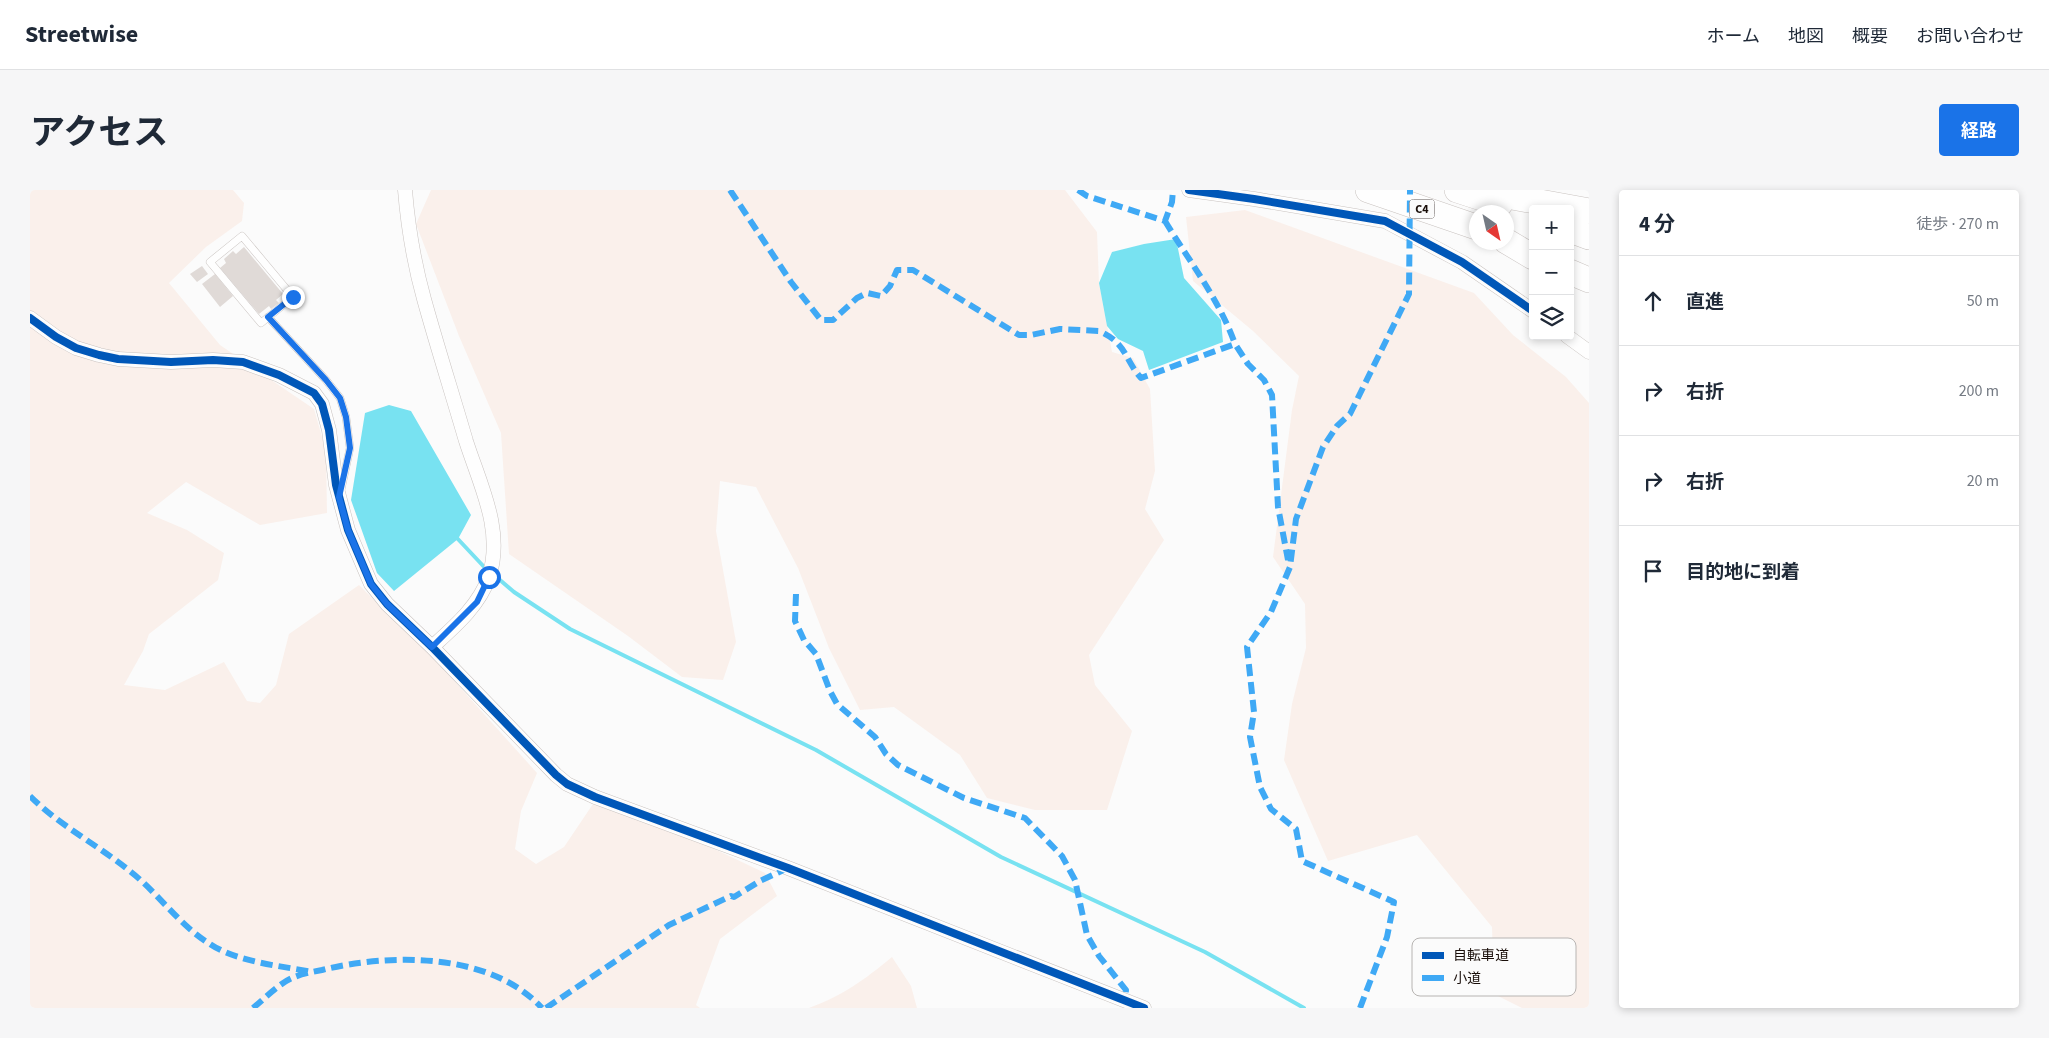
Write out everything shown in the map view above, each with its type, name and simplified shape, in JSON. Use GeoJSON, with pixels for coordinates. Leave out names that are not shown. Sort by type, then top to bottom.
{"type":"FeatureCollection","features":[{"type":"Feature","properties":{"kind":"highway","name":"C4"},"geometry":{"type":"LineString","coordinates":[[1368,190],[1469,225]]}},
{"type":"Feature","properties":{"kind":"highway"},"geometry":{"type":"LineString","coordinates":[[1457,190],[1529,215]]}},
{"type":"Feature","properties":{"kind":"highway"},"geometry":{"type":"LineString","coordinates":[[1485,190],[1496,194],[1589,211]]}},
{"type":"Feature","properties":{"kind":"highway"},"geometry":{"type":"LineString","coordinates":[[1574,231],[1589,237]]}},
{"type":"Feature","properties":{"kind":"highway"},"geometry":{"type":"LineString","coordinates":[[1514,239],[1529,244]]}},
{"type":"Feature","properties":{"kind":"highway"},"geometry":{"type":"LineString","coordinates":[[1514,246],[1529,255]]}},
{"type":"Feature","properties":{"kind":"highway"},"geometry":{"type":"LineString","coordinates":[[1574,259],[1589,265]]}},
{"type":"Feature","properties":{"kind":"highway"},"geometry":{"type":"LineString","coordinates":[[1574,274],[1589,280]]}},
{"type":"Feature","properties":{"kind":"street"},"geometry":{"type":"LineString","coordinates":[[405,190],[409,228],[424,296],[470,454],[490,510],[495,545],[489,577],[477,602],[432,647]]}},
{"type":"Feature","properties":{"kind":"street"},"geometry":{"type":"LineString","coordinates":[[1189,190],[1254,199],[1385,222],[1462,262],[1529,308]]}},
{"type":"Feature","properties":{"kind":"street"},"geometry":{"type":"LineString","coordinates":[[30,318],[76,348],[99,355],[118,359],[171,362],[213,360],[243,362],[299,384],[314,393],[322,404],[329,430],[339,497],[348,530],[371,584],[387,604],[567,784],[604,801],[788,868],[1144,1008]]}},
{"type":"Feature","properties":{"kind":"street"},"geometry":{"type":"LineString","coordinates":[[1572,340],[1589,352]]}},
{"type":"Feature","properties":{"kind":"lane"},"geometry":{"type":"LineString","coordinates":[[242,236],[293,297],[268,317],[261,323],[210,262],[242,236]]}},
{"type":"Feature","properties":{"kind":"lane"},"geometry":{"type":"LineString","coordinates":[[268,317],[340,398],[346,417],[350,448],[339,497]]}},
{"type":"Feature","properties":{"kind":"shaded area"},"geometry":{"type":"Polygon","coordinates":[[[30,190],[233,190],[244,203],[242,221],[206,247],[169,283],[220,345],[314,409],[326,451],[327,513],[260,525],[186,482],[147,513],[187,530],[224,553],[218,580],[149,634],[143,651],[124,685],[165,690],[224,662],[247,701],[260,703],[276,685],[289,634],[359,585],[441,666],[537,773],[521,811],[515,849],[536,864],[564,847],[595,801],[708,846],[765,873],[777,896],[720,939],[696,1005],[700,1008],[30,1008],[30,190]]]}},
{"type":"Feature","properties":{"kind":"shaded area"},"geometry":{"type":"Polygon","coordinates":[[[431,190],[1065,190],[1097,232],[1099,283],[1112,352],[1133,358],[1150,389],[1155,471],[1145,509],[1164,540],[1089,655],[1095,685],[1132,731],[1107,810],[1035,810],[987,798],[960,755],[894,707],[860,710],[829,648],[798,568],[756,487],[720,481],[716,531],[736,642],[723,680],[682,677],[628,636],[509,554],[501,433],[459,336],[416,224],[431,190]]]}},
{"type":"Feature","properties":{"kind":"shaded area"},"geometry":{"type":"Polygon","coordinates":[[[1245,210],[1474,293],[1513,335],[1566,377],[1589,403],[1589,1008],[1522,1008],[1498,996],[1576,996],[1576,938],[1492,938],[1492,927],[1417,835],[1328,861],[1284,760],[1292,704],[1306,648],[1305,604],[1273,557],[1292,410],[1299,376],[1253,331],[1193,281],[1186,217],[1245,210]]]}},
{"type":"Feature","properties":{"kind":"shaded area"},"geometry":{"type":"Polygon","coordinates":[[[892,957],[911,986],[917,1008],[809,1008],[833,998],[853,986],[892,957]]]}},
{"type":"Feature","properties":{"kind":"water"},"geometry":{"type":"Polygon","coordinates":[[[1176,239],[1184,278],[1221,320],[1223,342],[1149,370],[1143,351],[1118,339],[1107,326],[1099,283],[1112,252],[1176,239]]]}},
{"type":"Feature","properties":{"kind":"water"},"geometry":{"type":"Polygon","coordinates":[[[389,405],[411,411],[471,515],[458,539],[394,591],[377,573],[351,500],[365,413],[389,405]]]}},
{"type":"Feature","properties":{"kind":"building"},"geometry":{"type":"Polygon","coordinates":[[[244,247],[283,294],[276,300],[279,303],[271,309],[269,306],[259,314],[220,268],[226,263],[224,259],[233,251],[236,254],[244,247]]]}},
{"type":"Feature","properties":{"kind":"building"},"geometry":{"type":"Polygon","coordinates":[[[202,266],[208,274],[197,282],[190,274],[202,266]]]}},
{"type":"Feature","properties":{"kind":"building"},"geometry":{"type":"Polygon","coordinates":[[[215,274],[233,296],[220,307],[202,284],[215,274]]]}},
{"type":"Feature","properties":{"kind":"waterway"},"geometry":{"type":"LineString","coordinates":[[456,537],[487,570]]}},
{"type":"Feature","properties":{"kind":"waterway"},"geometry":{"type":"LineString","coordinates":[[493,574],[514,592],[570,629],[816,750],[1001,857],[1205,952],[1304,1008]]}},
{"type":"Feature","properties":{"kind":"marked path"},"geometry":{"type":"LineString","coordinates":[[730,190],[791,282],[821,320],[833,320],[857,298],[867,293],[881,296],[890,286],[897,270],[913,270],[1019,335],[1031,335],[1060,329],[1099,331],[1120,346],[1141,378],[1235,344],[1248,364],[1264,380],[1272,395],[1278,507],[1288,560]]}},
{"type":"Feature","properties":{"kind":"marked path"},"geometry":{"type":"LineString","coordinates":[[1078,190],[1087,196],[1165,221],[1172,202],[1173,190]]}},
{"type":"Feature","properties":{"kind":"marked path"},"geometry":{"type":"LineString","coordinates":[[1360,1008],[1387,937],[1394,902],[1302,861],[1296,829],[1271,809],[1260,787],[1250,737],[1254,712],[1247,647],[1271,612],[1290,567],[1296,519],[1323,447],[1337,426],[1350,414],[1409,294],[1410,190]]}},
{"type":"Feature","properties":{"kind":"marked path"},"geometry":{"type":"LineString","coordinates":[[1165,221],[1221,311],[1235,344]]}},
{"type":"Feature","properties":{"kind":"marked path"},"geometry":{"type":"LineString","coordinates":[[796,594],[795,621],[804,640],[816,654],[837,704],[875,737],[886,754],[898,765],[964,798],[1025,818],[1062,856],[1075,880],[1087,935],[1099,956],[1126,990],[1125,1000]]}},
{"type":"Feature","properties":{"kind":"marked path"},"geometry":{"type":"LineString","coordinates":[[30,796],[54,817],[131,872],[179,919],[210,944],[246,959],[313,972]]}},
{"type":"Feature","properties":{"kind":"marked path"},"geometry":{"type":"LineString","coordinates":[[546,1008],[669,925],[731,896],[734,897],[760,881],[788,868]]}},
{"type":"Feature","properties":{"kind":"marked path"},"geometry":{"type":"LineString","coordinates":[[253,1008],[272,991],[299,975],[349,964],[408,960],[468,967],[495,976],[520,990],[542,1008]]}},
{"type":"Feature","properties":{"kind":"cycle path"},"geometry":{"type":"LineString","coordinates":[[1189,190],[1385,221],[1462,262],[1529,308]]}},
{"type":"Feature","properties":{"kind":"cycle path"},"geometry":{"type":"LineString","coordinates":[[30,318],[56,337],[76,348],[99,355],[118,359],[171,362],[213,360],[243,362],[279,375],[314,393],[322,404],[329,430],[336,485],[348,530],[371,584],[387,604],[567,784],[595,797],[788,868],[1144,1008]]}},
{"type":"Feature","properties":{"kind":"route"},"geometry":{"type":"LineString","coordinates":[[293,297],[268,317],[340,398],[346,417],[350,448],[339,497],[348,530],[371,584],[387,604],[432,647],[477,602],[489,577]]}}]}
